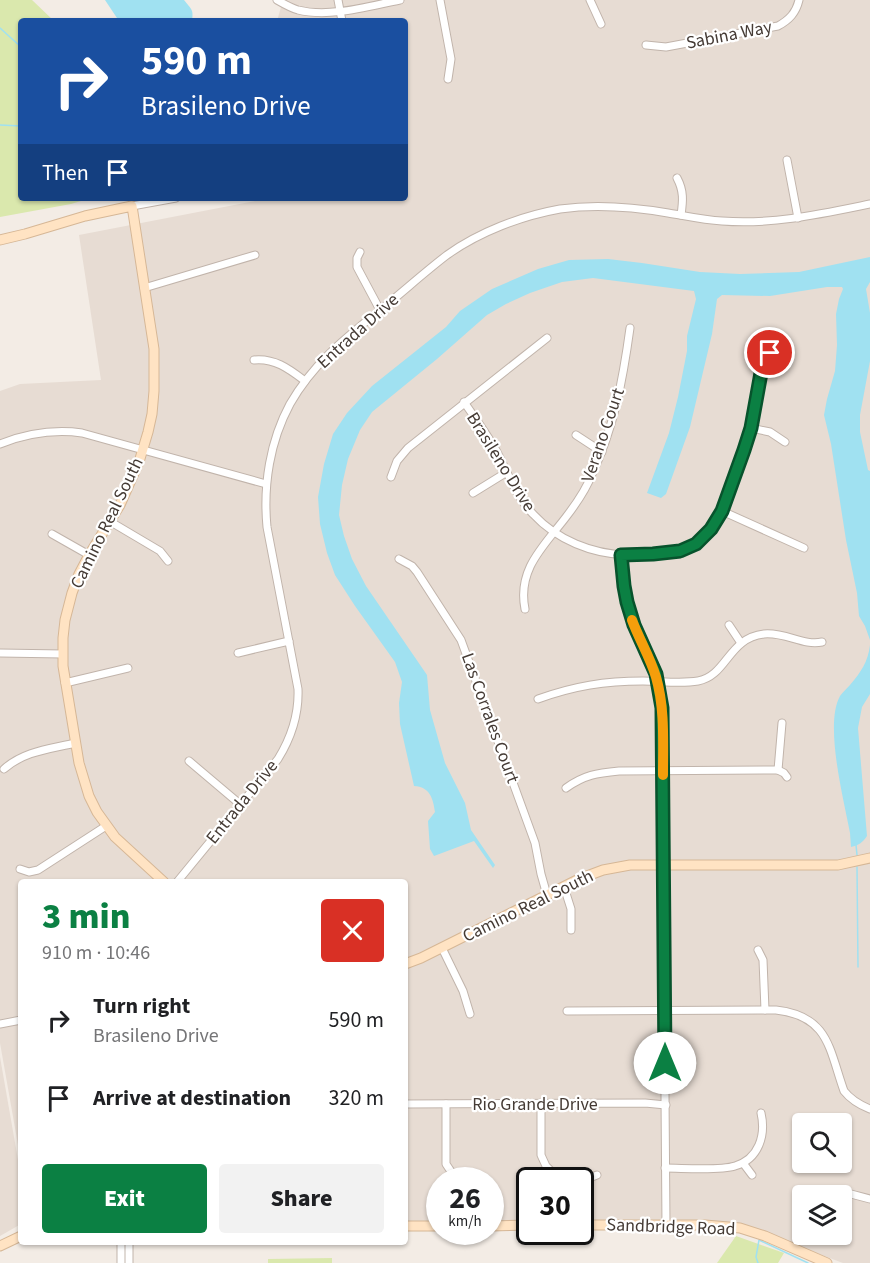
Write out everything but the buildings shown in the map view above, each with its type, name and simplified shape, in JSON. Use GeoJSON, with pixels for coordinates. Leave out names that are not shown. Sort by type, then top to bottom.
{"type":"FeatureCollection","features":[{"type":"Feature","properties":{"kind":"street"},"geometry":{"type":"LineString","coordinates":[[277,0],[291,7],[320,13],[400,0]]}},
{"type":"Feature","properties":{"kind":"street"},"geometry":{"type":"LineString","coordinates":[[338,0],[341,18]]}},
{"type":"Feature","properties":{"kind":"street"},"geometry":{"type":"LineString","coordinates":[[440,0],[451,59],[448,79]]}},
{"type":"Feature","properties":{"kind":"street"},"geometry":{"type":"LineString","coordinates":[[590,0],[601,24]]}},
{"type":"Feature","properties":{"kind":"street","name":"Sabina Way"},"geometry":{"type":"LineString","coordinates":[[646,45],[666,46],[778,26],[790,18],[799,0]]}},
{"type":"Feature","properties":{"kind":"street"},"geometry":{"type":"LineString","coordinates":[[787,160],[798,218]]}},
{"type":"Feature","properties":{"kind":"street"},"geometry":{"type":"LineString","coordinates":[[677,178],[683,198],[681,215]]}},
{"type":"Feature","properties":{"kind":"street"},"geometry":{"type":"LineString","coordinates":[[0,240],[94,213],[160,201]]}},
{"type":"Feature","properties":{"kind":"street","name":"Entrada Drive"},"geometry":{"type":"LineString","coordinates":[[179,879],[278,759],[294,723],[297,689],[267,527],[266,484],[272,452],[284,417],[305,381],[334,348],[449,254],[495,229],[524,217],[560,209],[596,206],[643,209],[704,219],[741,222],[772,221],[870,204]]}},
{"type":"Feature","properties":{"kind":"street","name":"Camino Real South"},"geometry":{"type":"LineString","coordinates":[[132,206],[152,332],[155,370],[152,414],[143,450],[120,505],[89,555],[67,609],[63,654],[65,683],[75,743],[86,788],[106,826],[124,847],[161,879]]}},
{"type":"Feature","properties":{"kind":"street"},"geometry":{"type":"LineString","coordinates":[[360,252],[357,267],[380,310]]}},
{"type":"Feature","properties":{"kind":"street"},"geometry":{"type":"LineString","coordinates":[[144,288],[255,255]]}},
{"type":"Feature","properties":{"kind":"street","name":"Verano Court"},"geometry":{"type":"LineString","coordinates":[[525,609],[523,592],[525,580],[535,557],[578,502],[602,452],[620,391],[630,328]]}},
{"type":"Feature","properties":{"kind":"street"},"geometry":{"type":"LineString","coordinates":[[391,477],[397,461],[408,448],[547,338]]}},
{"type":"Feature","properties":{"kind":"street","name":"Brasileno Drive"},"geometry":{"type":"LineString","coordinates":[[464,402],[484,431],[526,506],[554,532],[566,540],[592,550],[621,555],[671,553],[688,548],[703,538],[717,521],[751,428],[763,362],[774,350],[788,346]]}},
{"type":"Feature","properties":{"kind":"street"},"geometry":{"type":"LineString","coordinates":[[254,360],[270,360],[278,363],[305,381]]}},
{"type":"Feature","properties":{"kind":"street"},"geometry":{"type":"LineString","coordinates":[[751,428],[770,432],[785,442]]}},
{"type":"Feature","properties":{"kind":"street"},"geometry":{"type":"LineString","coordinates":[[0,444],[44,431],[82,433],[266,484]]}},
{"type":"Feature","properties":{"kind":"street"},"geometry":{"type":"LineString","coordinates":[[576,435],[602,452]]}},
{"type":"Feature","properties":{"kind":"street"},"geometry":{"type":"LineString","coordinates":[[473,493],[507,472]]}},
{"type":"Feature","properties":{"kind":"street"},"geometry":{"type":"LineString","coordinates":[[722,511],[804,548]]}},
{"type":"Feature","properties":{"kind":"street"},"geometry":{"type":"LineString","coordinates":[[111,522],[160,551],[168,561]]}},
{"type":"Feature","properties":{"kind":"street"},"geometry":{"type":"LineString","coordinates":[[52,534],[89,555]]}},
{"type":"Feature","properties":{"kind":"street"},"geometry":{"type":"LineString","coordinates":[[621,555],[630,614],[657,682],[662,708],[666,1225]]}},
{"type":"Feature","properties":{"kind":"street","name":"Las Corrales Court"},"geometry":{"type":"LineString","coordinates":[[399,559],[412,566],[417,572],[461,640],[535,843],[547,895]]}},
{"type":"Feature","properties":{"kind":"street"},"geometry":{"type":"LineString","coordinates":[[729,625],[741,643]]}},
{"type":"Feature","properties":{"kind":"street"},"geometry":{"type":"LineString","coordinates":[[538,699],[591,684],[706,679],[719,669],[741,643],[763,634],[784,635],[810,643],[822,642]]}},
{"type":"Feature","properties":{"kind":"street"},"geometry":{"type":"LineString","coordinates":[[238,653],[289,641]]}},
{"type":"Feature","properties":{"kind":"street"},"geometry":{"type":"LineString","coordinates":[[0,653],[63,654]]}},
{"type":"Feature","properties":{"kind":"street"},"geometry":{"type":"LineString","coordinates":[[65,683],[128,668]]}},
{"type":"Feature","properties":{"kind":"street"},"geometry":{"type":"LineString","coordinates":[[778,770],[782,723]]}},
{"type":"Feature","properties":{"kind":"street"},"geometry":{"type":"LineString","coordinates":[[4,769],[27,754],[75,743]]}},
{"type":"Feature","properties":{"kind":"street"},"geometry":{"type":"LineString","coordinates":[[189,761],[240,805]]}},
{"type":"Feature","properties":{"kind":"street"},"geometry":{"type":"LineString","coordinates":[[566,788],[584,777],[619,771],[778,770],[787,777]]}},
{"type":"Feature","properties":{"kind":"street"},"geometry":{"type":"LineString","coordinates":[[20,869],[28,872],[38,870],[106,826]]}},
{"type":"Feature","properties":{"kind":"street","name":"Camino Real South"},"geometry":{"type":"LineString","coordinates":[[408,963],[603,870],[630,865],[664,864],[838,865],[870,858]]}},
{"type":"Feature","properties":{"kind":"street"},"geometry":{"type":"LineString","coordinates":[[564,887],[571,909],[571,930]]}},
{"type":"Feature","properties":{"kind":"street"},"geometry":{"type":"LineString","coordinates":[[442,948],[463,991],[470,1014]]}},
{"type":"Feature","properties":{"kind":"street"},"geometry":{"type":"LineString","coordinates":[[758,950],[763,960],[765,1010]]}},
{"type":"Feature","properties":{"kind":"street"},"geometry":{"type":"LineString","coordinates":[[567,1011],[776,1010],[794,1013],[814,1024],[829,1044],[844,1092],[870,1109]]}},
{"type":"Feature","properties":{"kind":"street"},"geometry":{"type":"LineString","coordinates":[[0,1024],[18,1021]]}},
{"type":"Feature","properties":{"kind":"street"},"geometry":{"type":"LineString","coordinates":[[541,1103],[541,1155],[546,1166],[552,1172],[584,1180],[597,1175]]}},
{"type":"Feature","properties":{"kind":"street","name":"Rio Grande Drive"},"geometry":{"type":"LineString","coordinates":[[408,1104],[645,1103],[666,1105]]}},
{"type":"Feature","properties":{"kind":"street"},"geometry":{"type":"LineString","coordinates":[[446,1104],[446,1164],[448,1167]]}},
{"type":"Feature","properties":{"kind":"street"},"geometry":{"type":"LineString","coordinates":[[665,1168],[719,1168],[743,1163],[755,1152],[762,1137],[761,1113]]}},
{"type":"Feature","properties":{"kind":"street"},"geometry":{"type":"LineString","coordinates":[[743,1163],[752,1175]]}},
{"type":"Feature","properties":{"kind":"street"},"geometry":{"type":"LineString","coordinates":[[852,1194],[870,1199]]}},
{"type":"Feature","properties":{"kind":"street","name":"Sandbridge Road"},"geometry":{"type":"LineString","coordinates":[[594,1225],[705,1225],[740,1228],[765,1236],[827,1263]]}},
{"type":"Feature","properties":{"kind":"street"},"geometry":{"type":"LineString","coordinates":[[408,1226],[426,1226]]}},
{"type":"Feature","properties":{"kind":"street"},"geometry":{"type":"LineString","coordinates":[[0,1246],[18,1237]]}},
{"type":"Feature","properties":{"kind":"street"},"geometry":{"type":"LineString","coordinates":[[121,1245],[121,1263]]}},
{"type":"Feature","properties":{"kind":"street"},"geometry":{"type":"LineString","coordinates":[[129,1245],[129,1263]]}},
{"type":"Feature","properties":{"kind":"shaded area"},"geometry":{"type":"Polygon","coordinates":[[[283,0],[870,0],[870,1263],[843,1263],[795,1245],[852,1245],[852,1185],[792,1185],[792,1244],[739,1224],[712,1221],[594,1221],[594,1167],[516,1167],[516,1221],[504,1221],[504,1167],[426,1167],[426,1221],[408,1221],[408,879],[18,879],[18,1145],[0,1043],[0,391],[20,384],[101,380],[79,235],[255,201],[408,201],[408,18],[278,18],[283,0]]]}},
{"type":"Feature","properties":{"kind":"shaded area"},"geometry":{"type":"Polygon","coordinates":[[[0,1057],[18,1160],[18,1226],[0,1236],[0,1057]]]}},
{"type":"Feature","properties":{"kind":"green space"},"geometry":{"type":"Polygon","coordinates":[[[0,0],[32,0],[51,18],[18,18],[18,201],[81,201],[0,217],[0,0]]]}},
{"type":"Feature","properties":{"kind":"green space"},"geometry":{"type":"Polygon","coordinates":[[[736,1236],[784,1253],[778,1263],[717,1263],[736,1236]]]}},
{"type":"Feature","properties":{"kind":"green space"},"geometry":{"type":"Polygon","coordinates":[[[332,1258],[332,1263],[268,1263],[268,1259],[332,1258]]]}},
{"type":"Feature","properties":{"kind":"water"},"geometry":{"type":"Polygon","coordinates":[[[105,0],[184,0],[192,11],[192,18],[117,18],[105,0]]]}},
{"type":"Feature","properties":{"kind":"water"},"geometry":{"type":"Polygon","coordinates":[[[870,257],[870,282],[866,289],[870,313],[870,361],[860,415],[860,432],[870,471],[870,640],[859,616],[857,593],[824,415],[835,371],[836,314],[842,287],[827,287],[770,296],[722,295],[717,299],[712,334],[690,427],[666,494],[661,498],[647,493],[669,433],[678,397],[687,351],[687,336],[696,299],[694,291],[593,278],[562,282],[530,293],[487,315],[372,412],[360,430],[348,459],[342,485],[339,515],[344,536],[352,559],[366,586],[427,675],[430,710],[445,763],[465,803],[471,830],[495,865],[493,868],[474,841],[434,856],[430,849],[428,821],[435,812],[433,802],[427,791],[414,786],[400,724],[399,703],[402,682],[395,662],[335,575],[320,524],[318,497],[324,464],[333,434],[347,413],[372,386],[446,327],[460,311],[492,289],[538,269],[569,260],[608,259],[700,272],[740,274],[799,272],[870,257]]]}},
{"type":"Feature","properties":{"kind":"water"},"geometry":{"type":"Polygon","coordinates":[[[870,645],[870,694],[862,707],[858,728],[867,836],[860,843],[851,847],[837,763],[834,725],[840,696],[863,666],[868,657],[870,645]]]}},
{"type":"Feature","properties":{"kind":"waterway"},"geometry":{"type":"LineString","coordinates":[[0,28],[18,44]]}},
{"type":"Feature","properties":{"kind":"waterway"},"geometry":{"type":"LineString","coordinates":[[0,125],[18,126]]}},
{"type":"Feature","properties":{"kind":"waterway"},"geometry":{"type":"LineString","coordinates":[[856,845],[857,855]]}},
{"type":"Feature","properties":{"kind":"waterway"},"geometry":{"type":"LineString","coordinates":[[857,867],[858,967]]}},
{"type":"Feature","properties":{"kind":"waterway"},"geometry":{"type":"LineString","coordinates":[[758,1263],[756,1257],[759,1240],[808,1263]]}},
{"type":"Feature","properties":{"kind":"slow traffic"},"geometry":{"type":"LineString","coordinates":[[632,620],[656,674],[660,693],[663,775]]}},
{"type":"Feature","properties":{"kind":"route"},"geometry":{"type":"LineString","coordinates":[[665,1063],[662,708],[656,674],[630,614],[621,555],[680,551],[696,544],[717,521],[751,428],[763,362],[770,353]]}}]}
